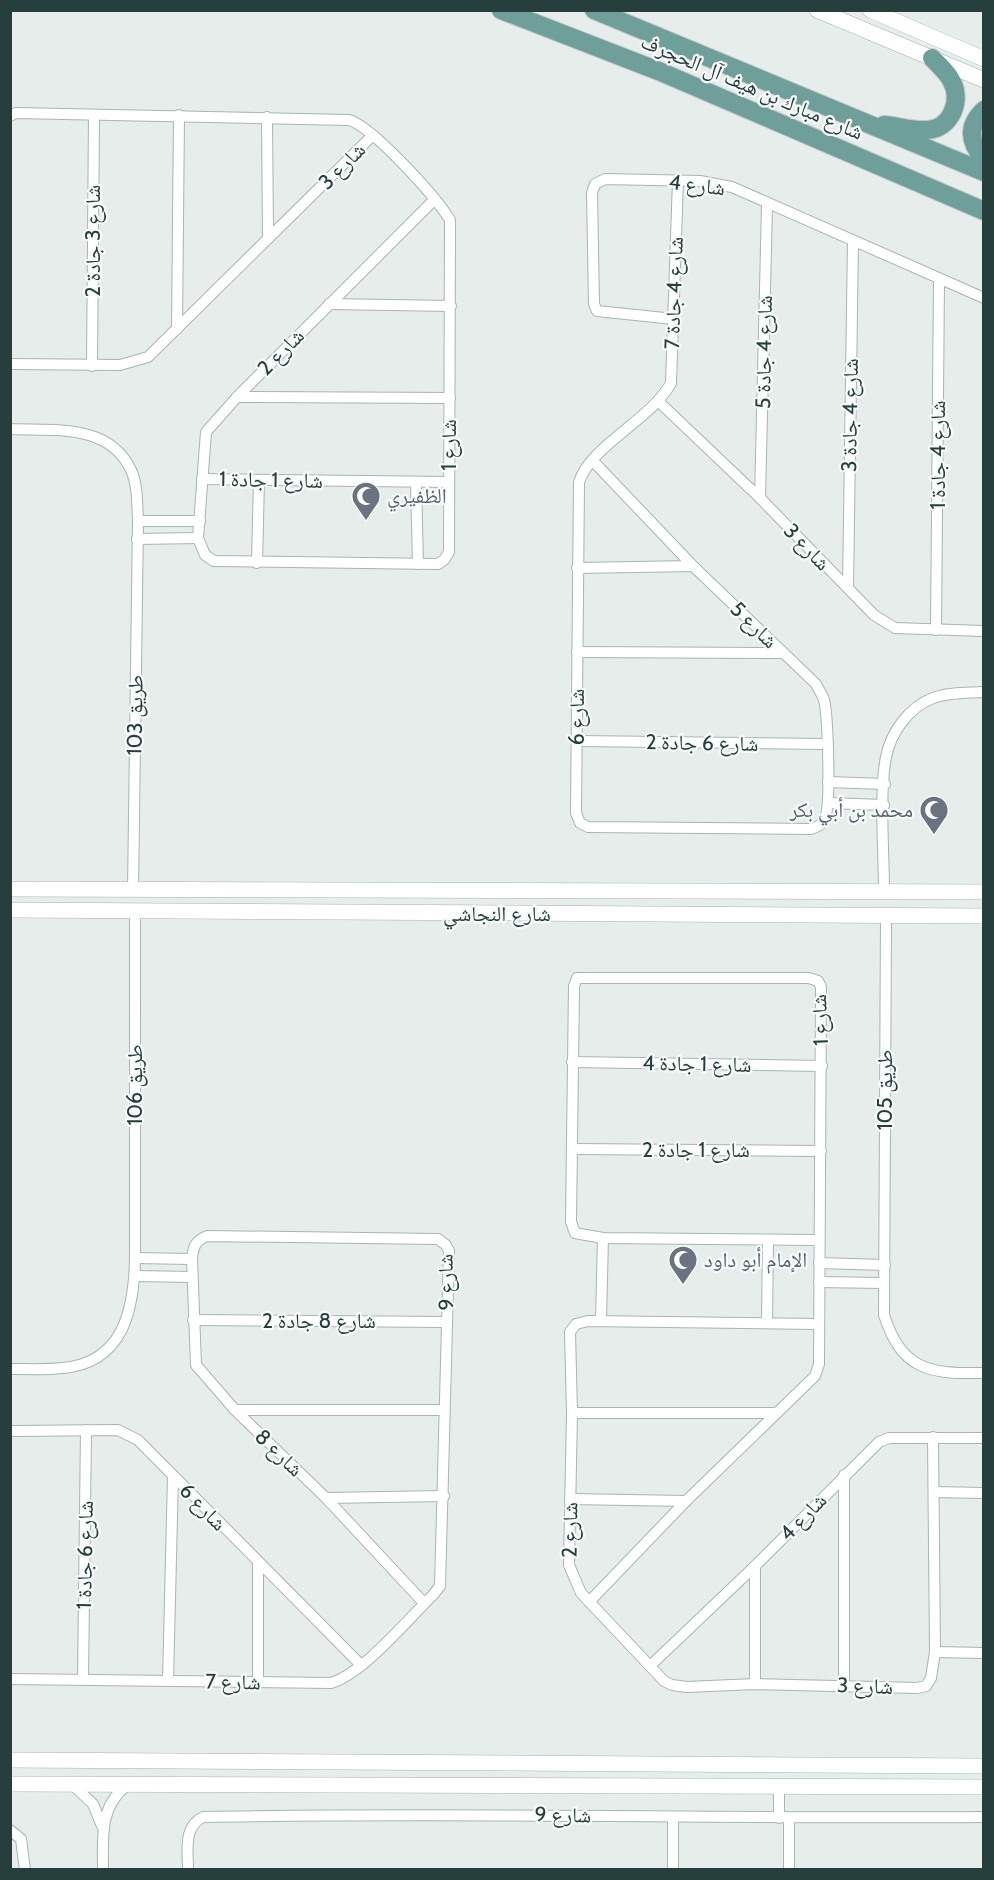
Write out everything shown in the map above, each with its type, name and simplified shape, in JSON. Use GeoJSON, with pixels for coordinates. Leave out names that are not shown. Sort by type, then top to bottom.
{"type":"FeatureCollection","features":[{"type":"Feature","properties":{"kind":"main road","name":"شارع مبارك بن هيف آل الحجرف"},"geometry":{"type":"LineString","coordinates":[[501,10],[672,76],[984,211]]}},
{"type":"Feature","properties":{"kind":"main road","name":"شارع مبارك بن هيف آل الحجرف"},"geometry":{"type":"LineString","coordinates":[[594,10],[984,172]]}},
{"type":"Feature","properties":{"kind":"main road"},"geometry":{"type":"LineString","coordinates":[[592,45],[588,38],[588,25],[599,18],[616,20]]}},
{"type":"Feature","properties":{"kind":"main road"},"geometry":{"type":"LineString","coordinates":[[860,121],[926,130],[938,128],[948,120],[956,95],[953,81],[932,58]]}},
{"type":"Feature","properties":{"kind":"main road"},"geometry":{"type":"LineString","coordinates":[[984,110],[975,118],[970,130],[972,141],[984,159]]}},
{"type":"Feature","properties":{"kind":"street"},"geometry":{"type":"LineString","coordinates":[[817,10],[984,80]]}},
{"type":"Feature","properties":{"kind":"street"},"geometry":{"type":"LineString","coordinates":[[870,10],[984,59]]}},
{"type":"Feature","properties":{"kind":"street","name":"شارع 3"},"geometry":{"type":"LineString","coordinates":[[10,116],[16,113],[349,120],[358,122],[373,135],[148,357],[141,361],[120,365],[10,364]]}},
{"type":"Feature","properties":{"kind":"street","name":"شارع 3 جادة 2"},"geometry":{"type":"LineString","coordinates":[[92,366],[94,115]]}},
{"type":"Feature","properties":{"kind":"street"},"geometry":{"type":"LineString","coordinates":[[177,329],[179,115]]}},
{"type":"Feature","properties":{"kind":"street"},"geometry":{"type":"LineString","coordinates":[[267,117],[268,238]]}},
{"type":"Feature","properties":{"kind":"street","name":"شارع 1"},"geometry":{"type":"LineString","coordinates":[[198,538],[206,555],[213,561],[438,564],[449,552],[452,230],[450,220],[435,200],[373,135]]}},
{"type":"Feature","properties":{"kind":"street","name":"شارع 4"},"geometry":{"type":"LineString","coordinates":[[674,319],[597,311],[594,304],[592,193],[595,184],[605,179],[678,180],[700,181],[732,187],[767,205],[984,298]]}},
{"type":"Feature","properties":{"kind":"street","name":"شارع 4 جادة 7"},"geometry":{"type":"LineString","coordinates":[[658,401],[670,383],[678,180]]}},
{"type":"Feature","properties":{"kind":"street","name":"شارع 2"},"geometry":{"type":"LineString","coordinates":[[198,538],[206,432],[237,397],[435,200]]}},
{"type":"Feature","properties":{"kind":"street","name":"شارع 4 جادة 5"},"geometry":{"type":"LineString","coordinates":[[760,498],[767,205]]}},
{"type":"Feature","properties":{"kind":"street","name":"شارع 4 جادة 3"},"geometry":{"type":"LineString","coordinates":[[848,588],[853,242]]}},
{"type":"Feature","properties":{"kind":"street","name":"شارع 4 جادة 1"},"geometry":{"type":"LineString","coordinates":[[936,630],[939,279]]}},
{"type":"Feature","properties":{"kind":"street"},"geometry":{"type":"LineString","coordinates":[[329,304],[451,306]]}},
{"type":"Feature","properties":{"kind":"street"},"geometry":{"type":"LineString","coordinates":[[237,397],[450,398]]}},
{"type":"Feature","properties":{"kind":"street","name":"شارع 3"},"geometry":{"type":"LineString","coordinates":[[658,401],[760,498],[874,615],[895,628],[984,631]]}},
{"type":"Feature","properties":{"kind":"street","name":"شارع 6"},"geometry":{"type":"LineString","coordinates":[[658,401],[592,460],[579,482],[576,813],[580,823],[588,827],[811,829],[821,825]]}},
{"type":"Feature","properties":{"kind":"street","name":"طريق 103"},"geometry":{"type":"LineString","coordinates":[[10,429],[92,434],[109,443],[132,471],[138,521],[133,891]]}},
{"type":"Feature","properties":{"kind":"street","name":"شارع 5"},"geometry":{"type":"LineString","coordinates":[[592,460],[693,566],[816,684],[824,700],[827,744],[828,803],[826,817],[821,825]]}},
{"type":"Feature","properties":{"kind":"street","name":"شارع 1 جادة 1"},"geometry":{"type":"LineString","coordinates":[[202,479],[449,482]]}},
{"type":"Feature","properties":{"kind":"street"},"geometry":{"type":"LineString","coordinates":[[257,563],[259,480]]}},
{"type":"Feature","properties":{"kind":"street"},"geometry":{"type":"LineString","coordinates":[[416,482],[418,564]]}},
{"type":"Feature","properties":{"kind":"street"},"geometry":{"type":"LineString","coordinates":[[138,521],[200,521]]}},
{"type":"Feature","properties":{"kind":"street"},"geometry":{"type":"LineString","coordinates":[[137,539],[198,538]]}},
{"type":"Feature","properties":{"kind":"street"},"geometry":{"type":"LineString","coordinates":[[577,568],[693,566]]}},
{"type":"Feature","properties":{"kind":"street"},"geometry":{"type":"LineString","coordinates":[[577,652],[783,653]]}},
{"type":"Feature","properties":{"kind":"street"},"geometry":{"type":"LineString","coordinates":[[884,891],[886,757],[893,735],[906,717],[921,704],[935,697],[984,692]]}},
{"type":"Feature","properties":{"kind":"street","name":"شارع 6 جادة 2"},"geometry":{"type":"LineString","coordinates":[[576,741],[827,744]]}},
{"type":"Feature","properties":{"kind":"street"},"geometry":{"type":"LineString","coordinates":[[828,783],[885,784]]}},
{"type":"Feature","properties":{"kind":"street"},"geometry":{"type":"LineString","coordinates":[[828,803],[884,805]]}},
{"type":"Feature","properties":{"kind":"street","name":"شارع النجاشي"},"geometry":{"type":"LineString","coordinates":[[10,889],[984,892]]}},
{"type":"Feature","properties":{"kind":"street"},"geometry":{"type":"LineString","coordinates":[[286,913],[291,911],[295,902],[289,890]]}},
{"type":"Feature","properties":{"kind":"street"},"geometry":{"type":"LineString","coordinates":[[321,913],[317,899],[324,890]]}},
{"type":"Feature","properties":{"kind":"street","name":"شارع النجاشي"},"geometry":{"type":"LineString","coordinates":[[10,910],[984,916]]}},
{"type":"Feature","properties":{"kind":"street","name":"طريق 106"},"geometry":{"type":"LineString","coordinates":[[10,1369],[63,1368],[83,1364],[102,1353],[127,1324],[133,1303],[135,1276],[135,912]]}},
{"type":"Feature","properties":{"kind":"street","name":"طريق 105"},"geometry":{"type":"LineString","coordinates":[[886,915],[885,1315],[890,1333],[909,1359],[922,1367],[943,1374],[984,1373]]}},
{"type":"Feature","properties":{"kind":"street","name":"شارع 1"},"geometry":{"type":"LineString","coordinates":[[577,978],[809,978],[818,981],[821,987],[822,1065],[819,1240],[603,1238],[579,1236],[572,1228],[572,1062],[574,986],[577,978]]}},
{"type":"Feature","properties":{"kind":"street","name":"شارع 1 جادة 4"},"geometry":{"type":"LineString","coordinates":[[572,1062],[822,1065]]}},
{"type":"Feature","properties":{"kind":"street","name":"شارع 1 جادة 2"},"geometry":{"type":"LineString","coordinates":[[572,1149],[821,1151]]}},
{"type":"Feature","properties":{"kind":"street","name":"شارع 9"},"geometry":{"type":"LineString","coordinates":[[192,1259],[193,1247],[198,1239],[207,1236],[438,1239],[446,1245],[449,1251],[440,1586],[424,1603]]}},
{"type":"Feature","properties":{"kind":"street"},"geometry":{"type":"LineString","coordinates":[[601,1320],[603,1238]]}},
{"type":"Feature","properties":{"kind":"street"},"geometry":{"type":"LineString","coordinates":[[767,1323],[768,1240]]}},
{"type":"Feature","properties":{"kind":"street"},"geometry":{"type":"LineString","coordinates":[[589,1602],[686,1501],[815,1376],[819,1364],[819,1240]]}},
{"type":"Feature","properties":{"kind":"street"},"geometry":{"type":"LineString","coordinates":[[135,1258],[192,1259],[192,1277],[135,1276]]}},
{"type":"Feature","properties":{"kind":"street"},"geometry":{"type":"LineString","coordinates":[[819,1263],[885,1265]]}},
{"type":"Feature","properties":{"kind":"street","name":"شارع 8"},"geometry":{"type":"LineString","coordinates":[[192,1277],[196,1365],[235,1410],[326,1498],[424,1603]]}},
{"type":"Feature","properties":{"kind":"street"},"geometry":{"type":"LineString","coordinates":[[819,1282],[884,1283]]}},
{"type":"Feature","properties":{"kind":"street","name":"شارع 8 جادة 2"},"geometry":{"type":"LineString","coordinates":[[193,1320],[446,1322]]}},
{"type":"Feature","properties":{"kind":"street","name":"شارع 2"},"geometry":{"type":"LineString","coordinates":[[589,1602],[572,1579],[569,1565],[572,1413],[570,1332],[576,1324],[601,1320],[818,1324]]}},
{"type":"Feature","properties":{"kind":"street"},"geometry":{"type":"LineString","coordinates":[[235,1410],[444,1410]]}},
{"type":"Feature","properties":{"kind":"street"},"geometry":{"type":"LineString","coordinates":[[572,1413],[776,1413]]}},
{"type":"Feature","properties":{"kind":"street","name":"شارع 6 جادة 1"},"geometry":{"type":"LineString","coordinates":[[83,1679],[86,1430]]}},
{"type":"Feature","properties":{"kind":"street","name":"شارع 6"},"geometry":{"type":"LineString","coordinates":[[10,1431],[126,1432],[138,1440],[258,1564],[361,1665]]}},
{"type":"Feature","properties":{"kind":"street","name":"شارع 3"},"geometry":{"type":"LineString","coordinates":[[589,1602],[663,1682],[687,1687],[755,1684],[922,1687],[931,1678],[935,1652],[933,1437]]}},
{"type":"Feature","properties":{"kind":"street","name":"شارع 4"},"geometry":{"type":"LineString","coordinates":[[650,1666],[755,1566],[879,1442],[889,1438],[984,1438]]}},
{"type":"Feature","properties":{"kind":"street"},"geometry":{"type":"LineString","coordinates":[[844,1475],[844,1685]]}},
{"type":"Feature","properties":{"kind":"street"},"geometry":{"type":"LineString","coordinates":[[168,1681],[172,1476]]}},
{"type":"Feature","properties":{"kind":"street"},"geometry":{"type":"LineString","coordinates":[[934,1492],[984,1493]]}},
{"type":"Feature","properties":{"kind":"street"},"geometry":{"type":"LineString","coordinates":[[326,1498],[444,1496]]}},
{"type":"Feature","properties":{"kind":"street"},"geometry":{"type":"LineString","coordinates":[[570,1499],[686,1501]]}},
{"type":"Feature","properties":{"kind":"street"},"geometry":{"type":"LineString","coordinates":[[258,1564],[258,1683]]}},
{"type":"Feature","properties":{"kind":"street"},"geometry":{"type":"LineString","coordinates":[[755,1566],[755,1684]]}},
{"type":"Feature","properties":{"kind":"street","name":"شارع 7"},"geometry":{"type":"LineString","coordinates":[[10,1679],[331,1683],[342,1679],[361,1665],[424,1603]]}},
{"type":"Feature","properties":{"kind":"street"},"geometry":{"type":"LineString","coordinates":[[935,1652],[984,1653]]}},
{"type":"Feature","properties":{"kind":"street"},"geometry":{"type":"LineString","coordinates":[[10,1760],[984,1766]]}},
{"type":"Feature","properties":{"kind":"street"},"geometry":{"type":"LineString","coordinates":[[10,1769],[77,1767],[83,1761]]}},
{"type":"Feature","properties":{"kind":"street"},"geometry":{"type":"LineString","coordinates":[[522,1785],[540,1776],[581,1775],[591,1770],[592,1763]]}},
{"type":"Feature","properties":{"kind":"street"},"geometry":{"type":"LineString","coordinates":[[10,1784],[984,1787]]}},
{"type":"Feature","properties":{"kind":"street"},"geometry":{"type":"LineString","coordinates":[[72,1785],[93,1804],[103,1829]]}},
{"type":"Feature","properties":{"kind":"street"},"geometry":{"type":"LineString","coordinates":[[103,1869],[103,1829],[112,1801],[127,1785]]}},
{"type":"Feature","properties":{"kind":"street"},"geometry":{"type":"LineString","coordinates":[[779,1786],[789,1869]]}},
{"type":"Feature","properties":{"kind":"street","name":"شارع 9"},"geometry":{"type":"LineString","coordinates":[[188,1869],[188,1830],[194,1821],[203,1817],[400,1813],[784,1818],[984,1817]]}},
{"type":"Feature","properties":{"kind":"street"},"geometry":{"type":"LineString","coordinates":[[673,1817],[673,1869]]}},
{"type":"Feature","properties":{"kind":"street"},"geometry":{"type":"LineString","coordinates":[[10,1830],[21,1839],[25,1869]]}},
{"type":"Feature","properties":{"kind":"place","name":"الظفيري"},"geometry":{"type":"Point","coordinates":[366,522]}},
{"type":"Feature","properties":{"kind":"place","name":"محمد بن أبي بكر"},"geometry":{"type":"Point","coordinates":[934,836]}},
{"type":"Feature","properties":{"kind":"place","name":"الإمام أبو داود"},"geometry":{"type":"Point","coordinates":[683,1286]}}]}
